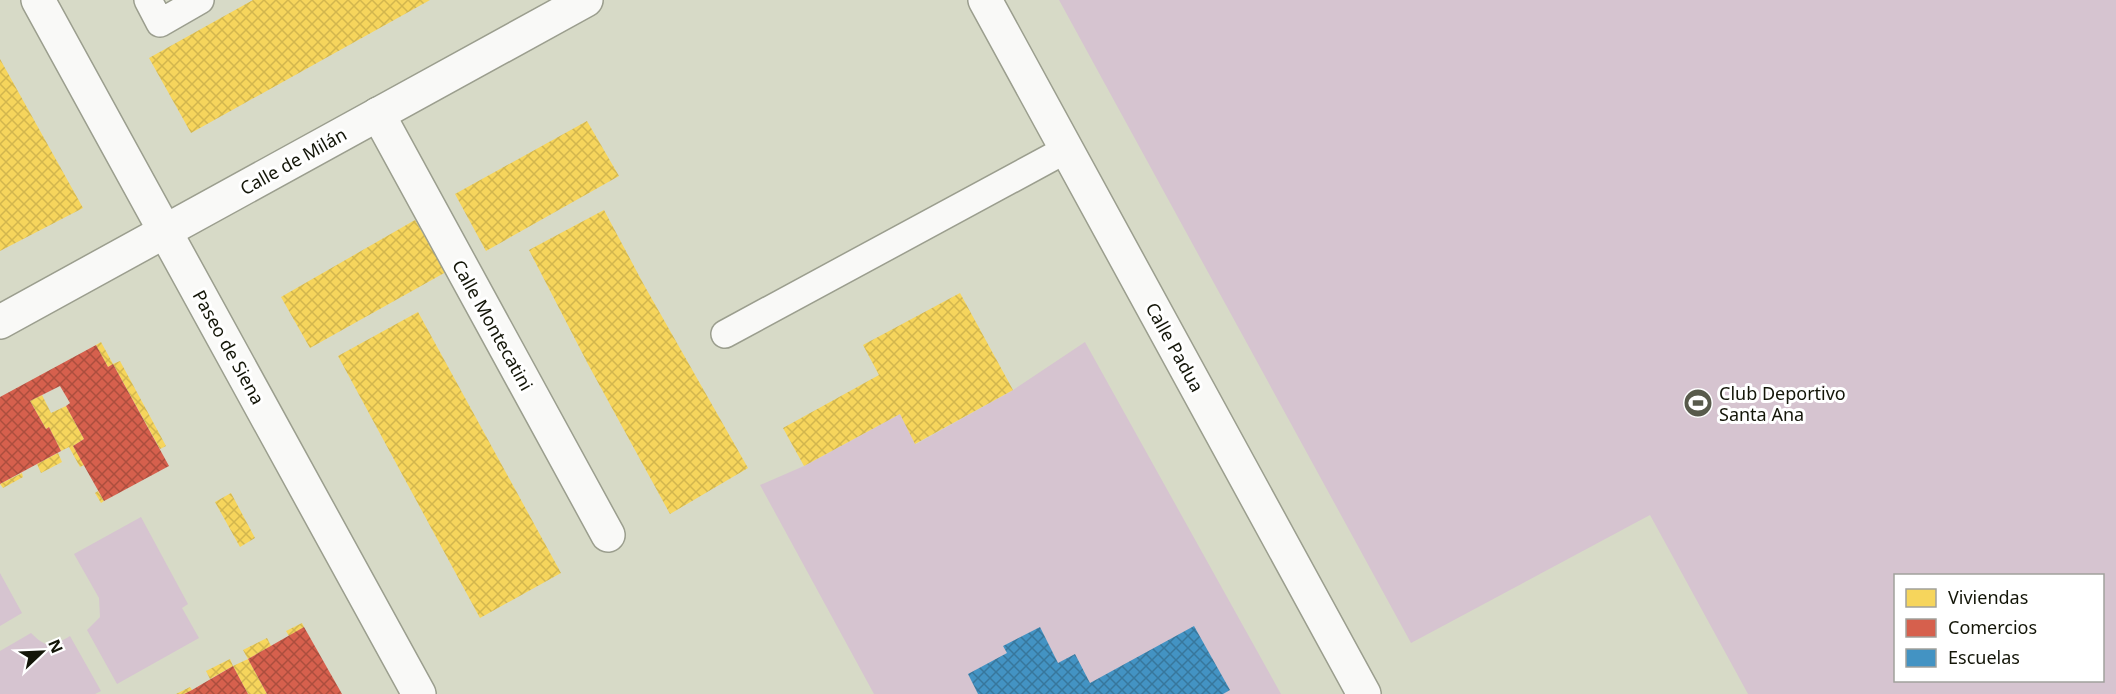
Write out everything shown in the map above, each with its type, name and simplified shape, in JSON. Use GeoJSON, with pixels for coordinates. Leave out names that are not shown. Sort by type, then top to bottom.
{"type":"FeatureCollection","features":[{"type":"Feature","properties":{"kind":"street","name":"Paseo de Siena"},"geometry":{"type":"LineString","coordinates":[[38,0],[419,694]]}},
{"type":"Feature","properties":{"kind":"street","name":"Calle de Milán"},"geometry":{"type":"LineString","coordinates":[[0,322],[586,0]]}},
{"type":"Feature","properties":{"kind":"street","name":"Calle Padua"},"geometry":{"type":"LineString","coordinates":[[985,0],[1364,694]]}},
{"type":"Feature","properties":{"kind":"street","name":"Calle Montecatini"},"geometry":{"type":"LineString","coordinates":[[378,114],[608,535]]}},
{"type":"Feature","properties":{"kind":"lane"},"geometry":{"type":"LineString","coordinates":[[148,0],[160,22],[200,0]]}},
{"type":"Feature","properties":{"kind":"lane"},"geometry":{"type":"LineString","coordinates":[[725,334],[1066,149]]}},
{"type":"Feature","properties":{"kind":"shaded area","name":"Club Deportivo Santa Ana"},"geometry":{"type":"Polygon","coordinates":[[[1059,0],[2116,0],[2116,694],[1748,694],[1650,515],[1411,643],[1059,0]]]}},
{"type":"Feature","properties":{"kind":"shaded area"},"geometry":{"type":"Polygon","coordinates":[[[1085,342],[1281,694],[874,694],[760,485],[804,466],[900,414],[916,444],[1013,390],[1085,342]]]}},
{"type":"Feature","properties":{"kind":"shaded area"},"geometry":{"type":"Polygon","coordinates":[[[141,517],[188,604],[182,608],[199,638],[117,684],[87,630],[100,617],[99,598],[74,554],[141,517]]]}},
{"type":"Feature","properties":{"kind":"shaded area"},"geometry":{"type":"Polygon","coordinates":[[[0,573],[22,613],[0,626],[0,573]]]}},
{"type":"Feature","properties":{"kind":"shaded area"},"geometry":{"type":"Polygon","coordinates":[[[31,633],[41,642],[50,645],[70,636],[101,691],[95,694],[0,694],[0,651],[31,633]]]}},
{"type":"Feature","properties":{"kind":"building: Viviendas"},"geometry":{"type":"Polygon","coordinates":[[[253,0],[430,0],[191,133],[149,58],[253,0]]]}},
{"type":"Feature","properties":{"kind":"building: Viviendas"},"geometry":{"type":"Polygon","coordinates":[[[0,59],[83,208],[0,251],[0,59]]]}},
{"type":"Feature","properties":{"kind":"building: Viviendas"},"geometry":{"type":"Polygon","coordinates":[[[587,121],[619,176],[486,251],[455,194],[587,121]]]}},
{"type":"Feature","properties":{"kind":"building: Viviendas"},"geometry":{"type":"Polygon","coordinates":[[[604,210],[748,468],[670,514],[529,250],[604,210]]]}},
{"type":"Feature","properties":{"kind":"building: Viviendas"},"geometry":{"type":"Polygon","coordinates":[[[415,220],[446,272],[310,348],[281,297],[415,220]]]}},
{"type":"Feature","properties":{"kind":"building: Viviendas"},"geometry":{"type":"Polygon","coordinates":[[[960,293],[1013,390],[915,444],[900,414],[804,466],[783,428],[879,375],[863,345],[960,293]]]}},
{"type":"Feature","properties":{"kind":"building: Viviendas"},"geometry":{"type":"Polygon","coordinates":[[[418,312],[561,573],[480,618],[338,356],[418,312]]]}},
{"type":"Feature","properties":{"kind":"building: Viviendas"},"geometry":{"type":"Polygon","coordinates":[[[101,342],[113,364],[108,367],[96,345],[101,342]]]}},
{"type":"Feature","properties":{"kind":"building: Viviendas"},"geometry":{"type":"Polygon","coordinates":[[[120,361],[166,446],[160,449],[113,364],[120,361]]]}},
{"type":"Feature","properties":{"kind":"building: Viviendas"},"geometry":{"type":"Polygon","coordinates":[[[42,395],[51,413],[66,406],[84,439],[73,446],[84,465],[80,467],[69,447],[61,451],[49,427],[46,429],[30,401],[42,395]]]}},
{"type":"Feature","properties":{"kind":"building: Viviendas"},"geometry":{"type":"Polygon","coordinates":[[[58,453],[62,462],[41,473],[37,464],[58,453]]]}},
{"type":"Feature","properties":{"kind":"building: Viviendas"},"geometry":{"type":"Polygon","coordinates":[[[22,473],[23,477],[3,488],[0,484],[22,473]]]}},
{"type":"Feature","properties":{"kind":"building: Viviendas"},"geometry":{"type":"Polygon","coordinates":[[[98,491],[104,501],[101,503],[95,493],[98,491]]]}},
{"type":"Feature","properties":{"kind":"building: Viviendas"},"geometry":{"type":"Polygon","coordinates":[[[231,493],[255,538],[240,547],[215,502],[231,493]]]}},
{"type":"Feature","properties":{"kind":"building: Viviendas"},"geometry":{"type":"Polygon","coordinates":[[[302,623],[304,627],[289,636],[286,631],[302,623]]]}},
{"type":"Feature","properties":{"kind":"building: Viviendas"},"geometry":{"type":"Polygon","coordinates":[[[267,638],[271,646],[248,659],[243,650],[267,638]]]}},
{"type":"Feature","properties":{"kind":"building: Viviendas"},"geometry":{"type":"Polygon","coordinates":[[[230,659],[233,666],[210,679],[206,671],[230,659]]]}},
{"type":"Feature","properties":{"kind":"building: Viviendas"},"geometry":{"type":"Polygon","coordinates":[[[248,659],[267,694],[248,694],[233,666],[248,659]]]}},
{"type":"Feature","properties":{"kind":"building: Viviendas"},"geometry":{"type":"Polygon","coordinates":[[[190,687],[192,690],[184,694],[176,694],[190,687]]]}},
{"type":"Feature","properties":{"kind":"building: Comercios"},"geometry":{"type":"Polygon","coordinates":[[[96,345],[108,367],[113,364],[169,466],[104,501],[73,446],[84,439],[66,406],[70,403],[60,386],[30,401],[46,429],[49,427],[61,451],[0,484],[0,397],[96,345]]]}},
{"type":"Feature","properties":{"kind":"building: Comercios"},"geometry":{"type":"Polygon","coordinates":[[[304,627],[342,694],[267,694],[248,659],[304,627]]]}},
{"type":"Feature","properties":{"kind":"building: Comercios"},"geometry":{"type":"Polygon","coordinates":[[[233,666],[248,694],[184,694],[192,690],[233,666]]]}},
{"type":"Feature","properties":{"kind":"building: Escuelas"},"geometry":{"type":"Polygon","coordinates":[[[1194,626],[1230,690],[1223,694],[978,694],[968,674],[1007,653],[1003,646],[1040,627],[1058,663],[1075,654],[1090,683],[1194,626]]]}},
{"type":"Feature","properties":{"kind":"place","name":"Club Deportivo Santa Ana"},"geometry":{"type":"Point","coordinates":[1698,403]}}]}
